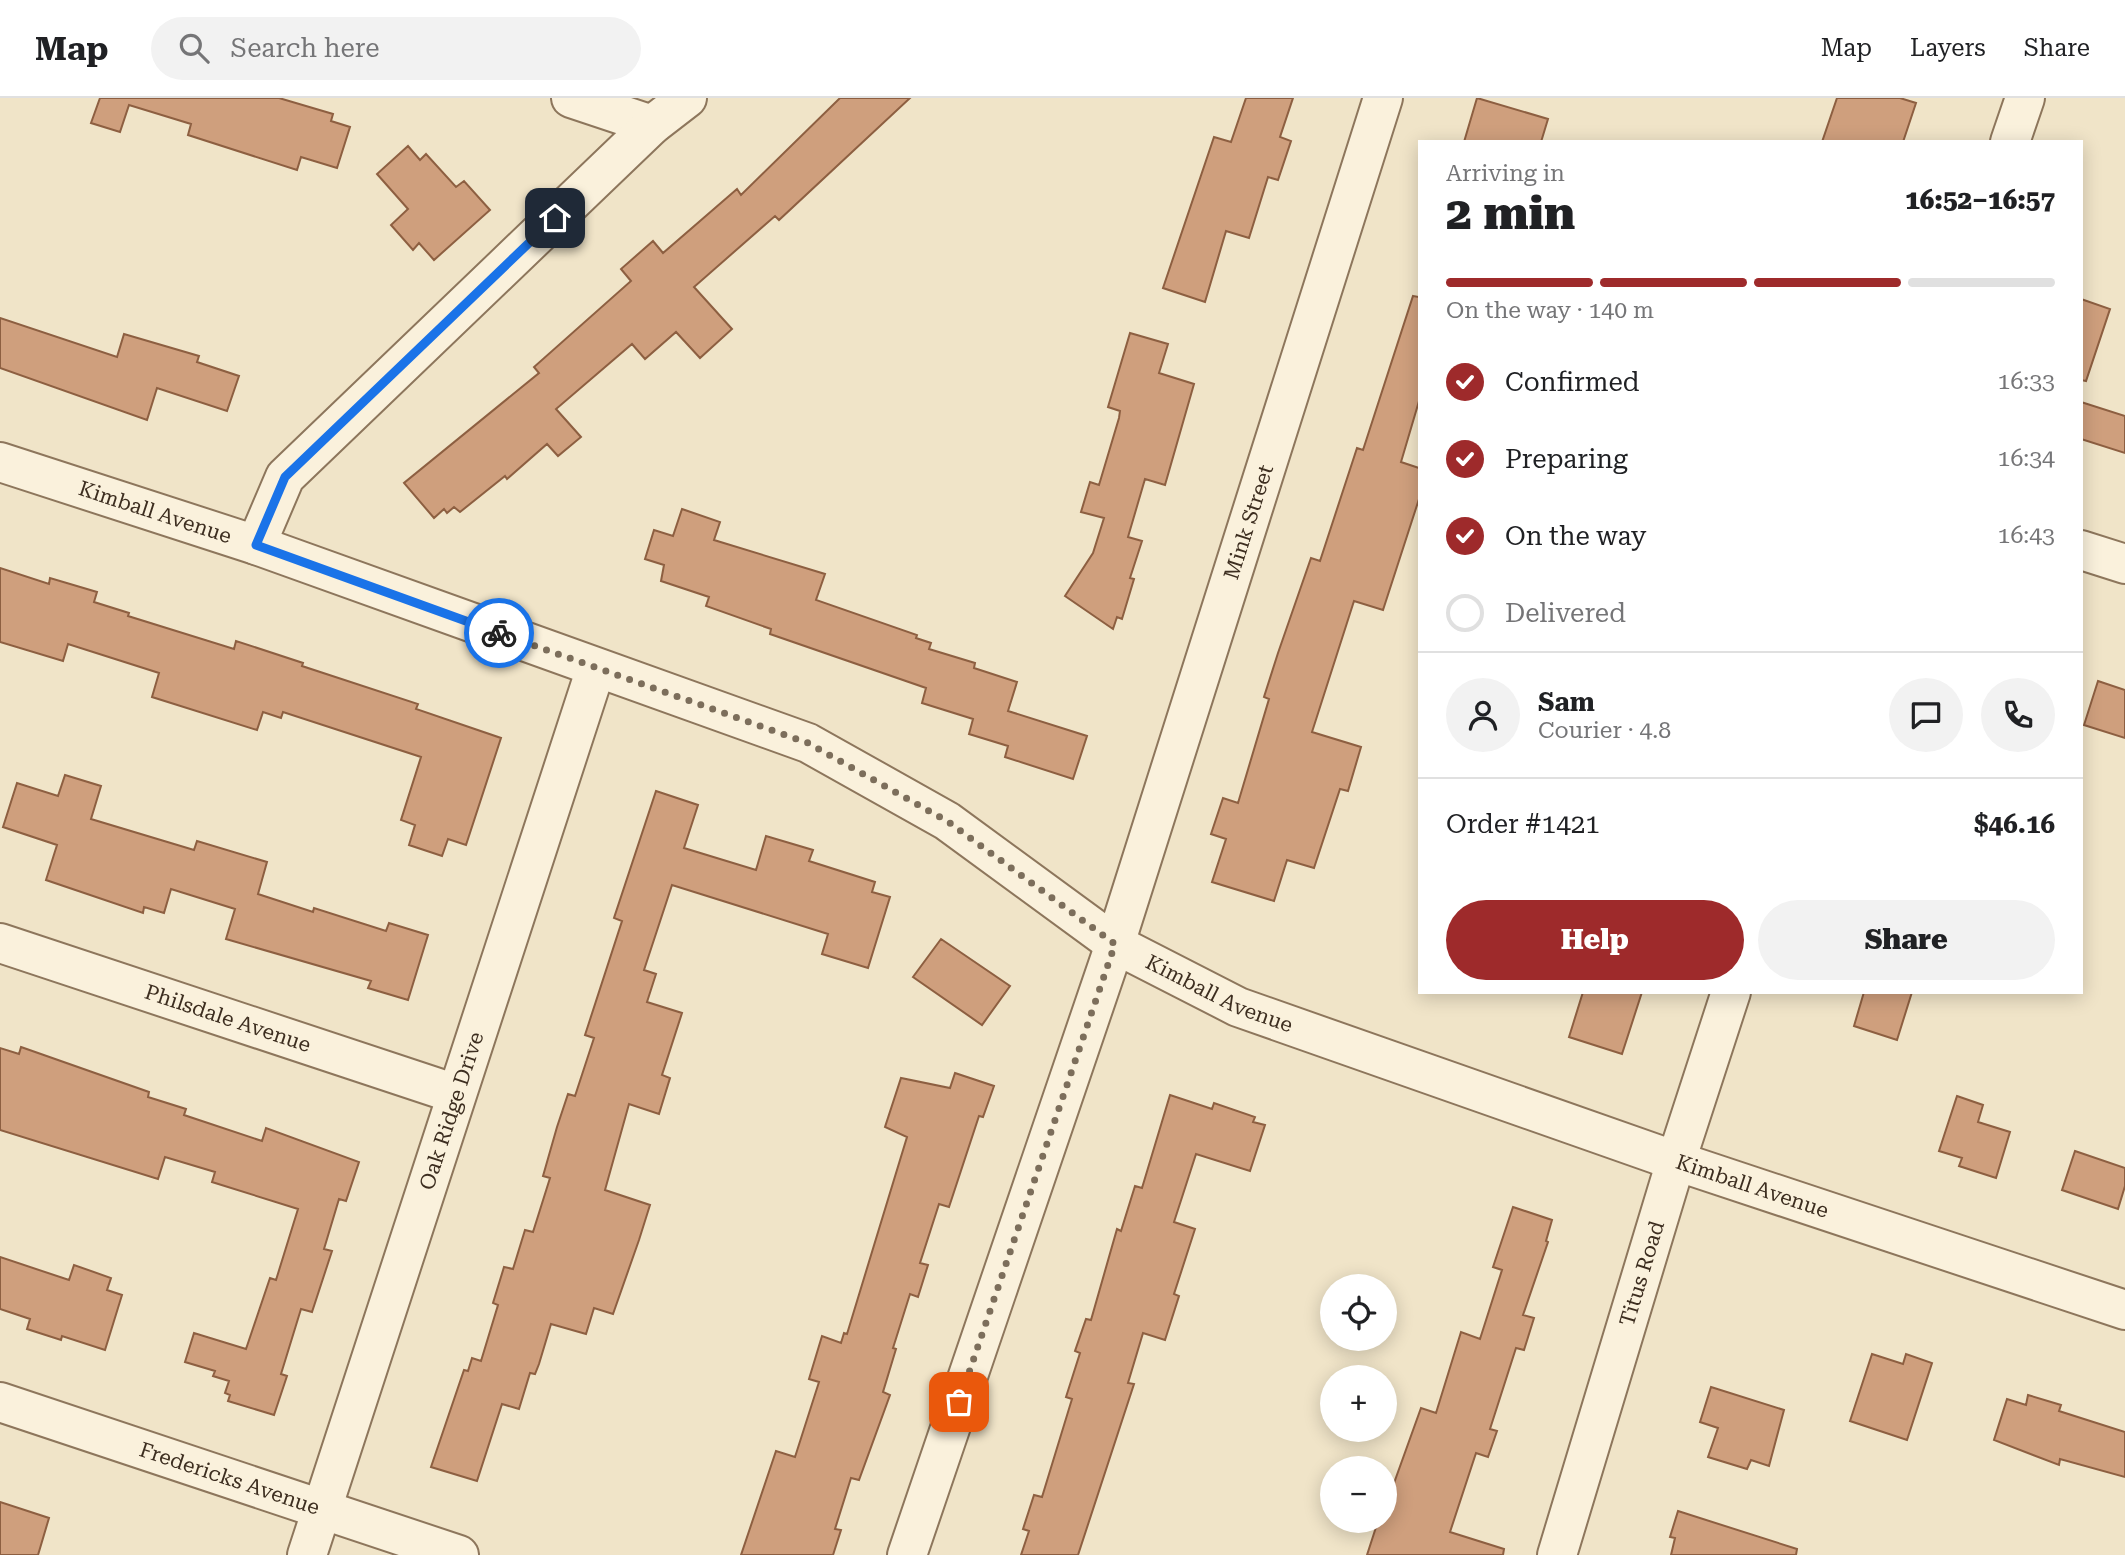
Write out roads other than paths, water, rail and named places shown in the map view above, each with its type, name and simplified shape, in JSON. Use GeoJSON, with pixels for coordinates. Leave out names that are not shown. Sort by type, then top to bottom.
{"type":"FeatureCollection","features":[{"type":"Feature","properties":{"kind":"street"},"geometry":{"type":"LineString","coordinates":[[571,98],[652,125]]}},
{"type":"Feature","properties":{"kind":"street"},"geometry":{"type":"LineString","coordinates":[[256,545],[285,477],[652,125],[687,98]]}},
{"type":"Feature","properties":{"kind":"street","name":"Mink Street"},"geometry":{"type":"LineString","coordinates":[[907,1555],[1115,944],[1383,98]]}},
{"type":"Feature","properties":{"kind":"street"},"geometry":{"type":"LineString","coordinates":[[2011,140],[2025,98]]}},
{"type":"Feature","properties":{"kind":"street","name":"Kimball Avenue"},"geometry":{"type":"LineString","coordinates":[[0,462],[256,545],[808,743],[947,821],[1115,944],[1238,1007],[1676,1161],[2125,1311]]}},
{"type":"Feature","properties":{"kind":"street"},"geometry":{"type":"LineString","coordinates":[[2083,551],[2125,564]]}},
{"type":"Feature","properties":{"kind":"street","name":"Oak Ridge Drive"},"geometry":{"type":"LineString","coordinates":[[307,1555],[596,668]]}},
{"type":"Feature","properties":{"kind":"street","name":"Philsdale Avenue"},"geometry":{"type":"LineString","coordinates":[[0,943],[456,1094]]}},
{"type":"Feature","properties":{"kind":"street","name":"Titus Road"},"geometry":{"type":"LineString","coordinates":[[1557,1555],[1676,1161],[1730,994]]}},
{"type":"Feature","properties":{"kind":"street","name":"Fredericks Avenue"},"geometry":{"type":"LineString","coordinates":[[0,1402],[459,1555]]}}]}
